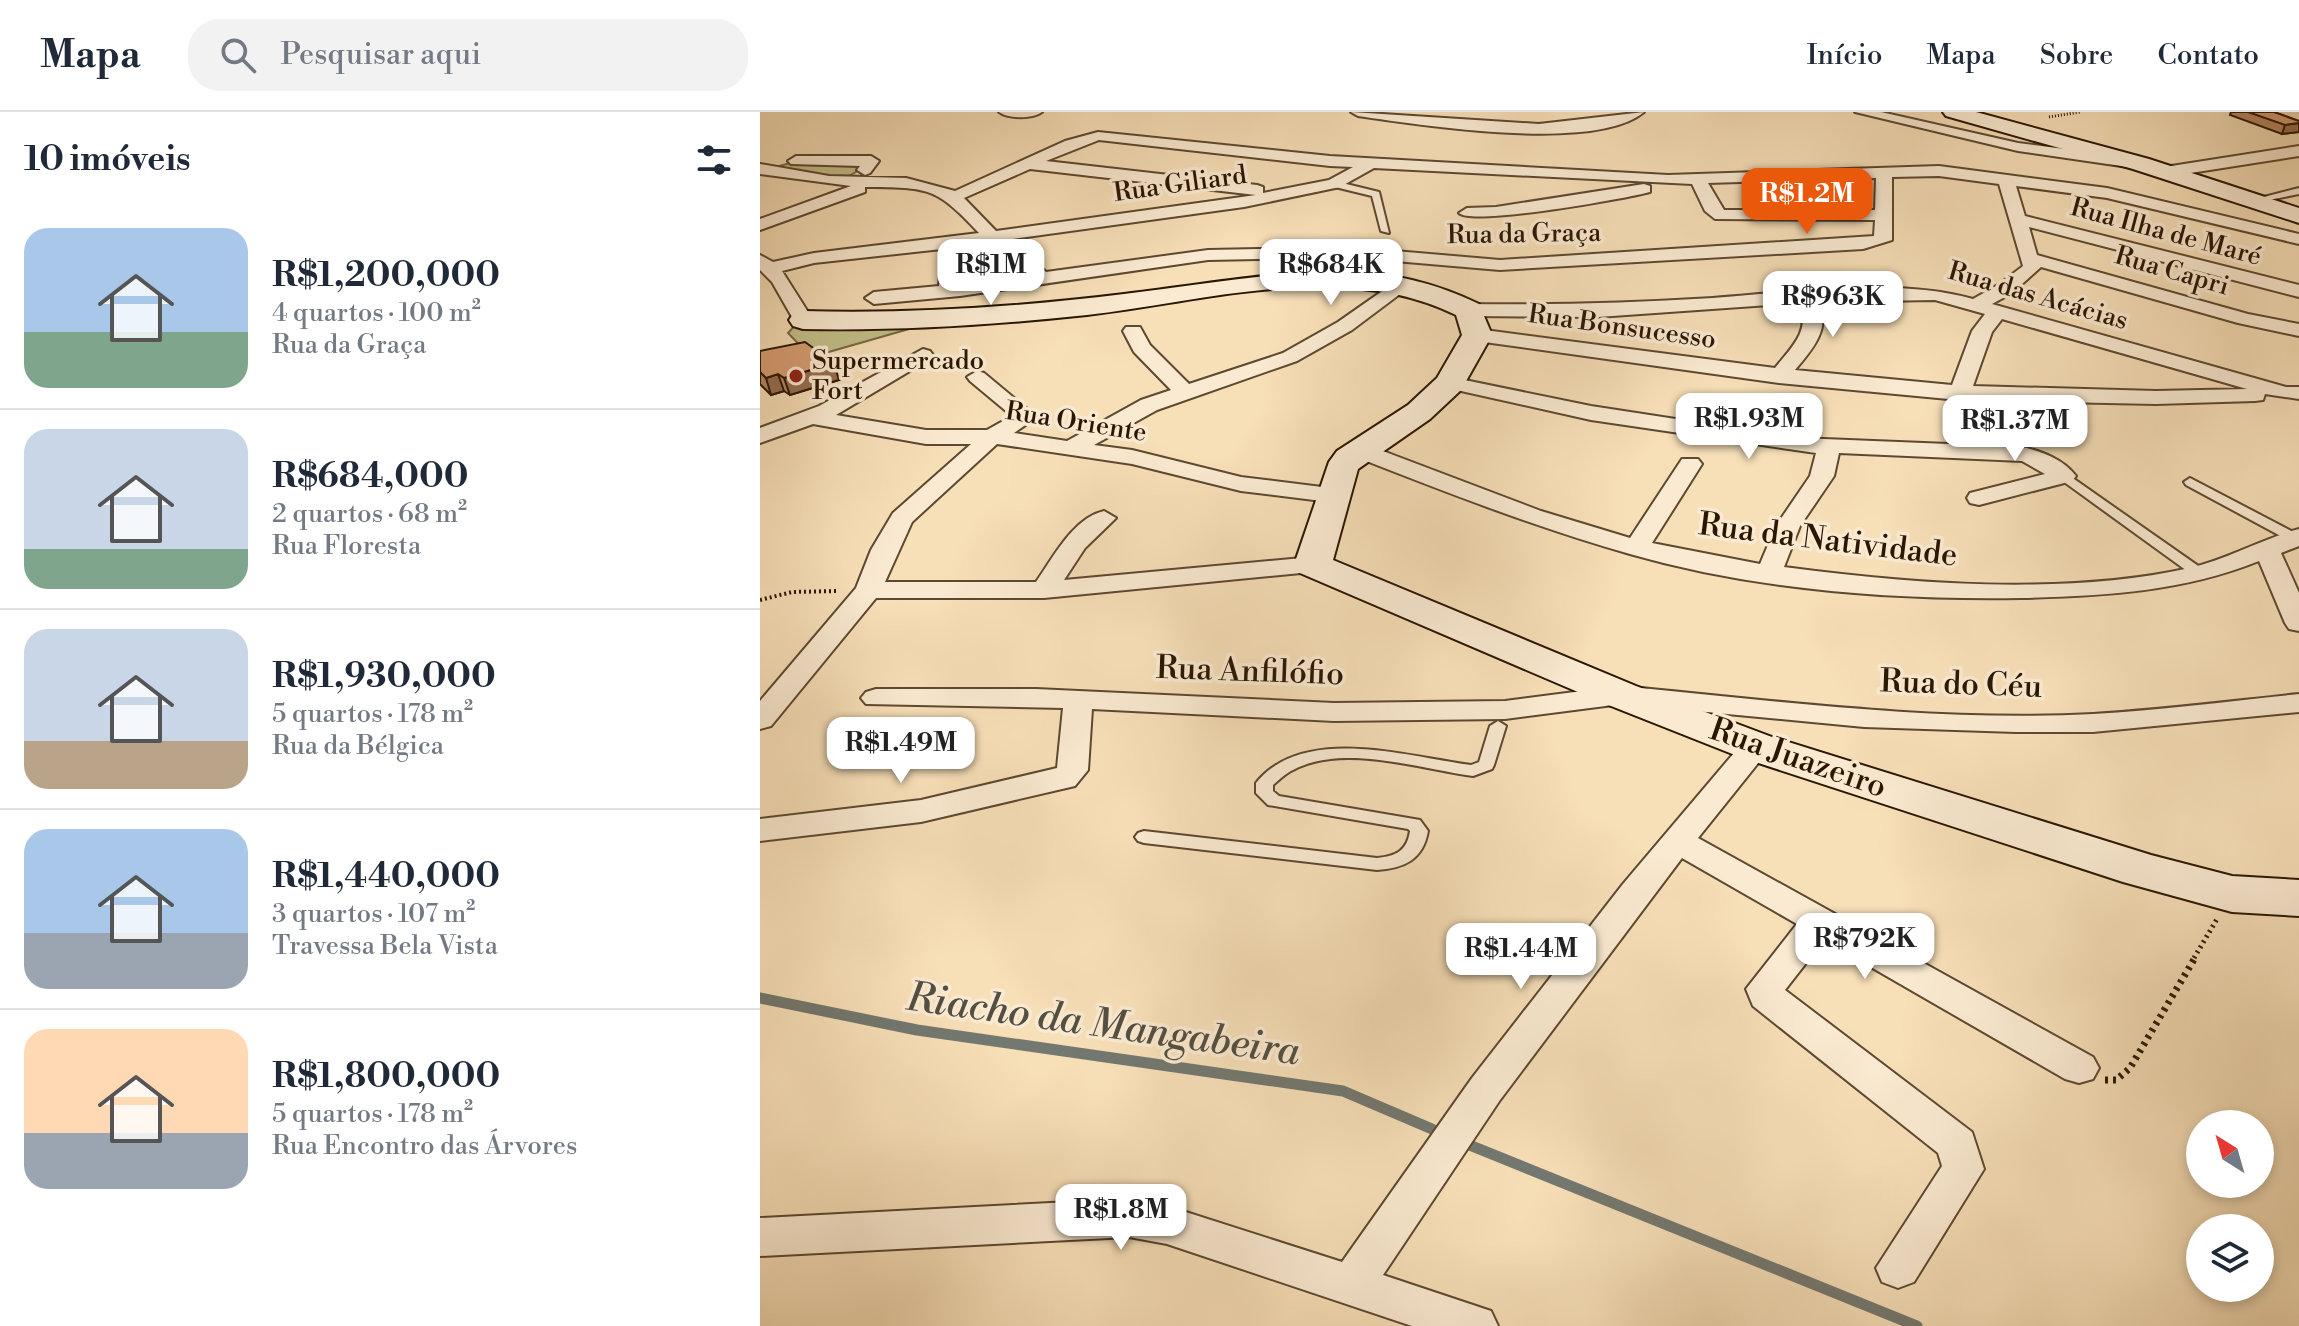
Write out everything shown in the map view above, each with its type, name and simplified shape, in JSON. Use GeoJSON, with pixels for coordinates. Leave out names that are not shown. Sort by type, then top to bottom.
{"type":"FeatureCollection","features":[{"type":"Feature","properties":{"kind":"main road"},"geometry":{"type":"LineString","coordinates":[[1953,112],[2141,164],[2299,216]]}},
{"type":"Feature","properties":{"kind":"main road"},"geometry":{"type":"LineString","coordinates":[[803,320],[914,321],[1123,302],[1264,284],[1418,277],[1473,322],[1450,383],[1412,418],[1359,450],[1341,469],[1330,495],[1313,565]]}},
{"type":"Feature","properties":{"kind":"main road"},"geometry":{"type":"LineString","coordinates":[[803,320],[820,348],[914,321]]}},
{"type":"Feature","properties":{"kind":"main road","name":"Rua Juazeiro"},"geometry":{"type":"LineString","coordinates":[[1313,565],[1621,695],[1756,747],[2141,870],[2232,894],[2299,898]]}},
{"type":"Feature","properties":{"kind":"street"},"geometry":{"type":"LineString","coordinates":[[1006,112],[1035,112]]}},
{"type":"Feature","properties":{"kind":"street"},"geometry":{"type":"LineString","coordinates":[[1358,112],[1428,122],[1516,128],[1584,124],[1637,112]]}},
{"type":"Feature","properties":{"kind":"street"},"geometry":{"type":"LineString","coordinates":[[1571,112],[1614,112]]}},
{"type":"Feature","properties":{"kind":"street"},"geometry":{"type":"LineString","coordinates":[[1862,112],[2018,147],[2141,164]]}},
{"type":"Feature","properties":{"kind":"street"},"geometry":{"type":"LineString","coordinates":[[953,196],[970,192],[1087,138],[1102,136],[1372,163],[1668,180],[1939,171],[2005,177],[2188,210],[2299,239]]}},
{"type":"Feature","properties":{"kind":"street"},"geometry":{"type":"LineString","coordinates":[[2165,172],[2299,151]]}},
{"type":"Feature","properties":{"kind":"street","name":"Rua Giliard"},"geometry":{"type":"LineString","coordinates":[[768,271],[814,258],[1206,209],[1334,184],[1372,163]]}},
{"type":"Feature","properties":{"kind":"street"},"geometry":{"type":"LineString","coordinates":[[1028,164],[1287,193]]}},
{"type":"Feature","properties":{"kind":"street"},"geometry":{"type":"LineString","coordinates":[[762,170],[808,179],[869,177],[920,184],[953,196],[990,235],[1002,239],[1041,278]]}},
{"type":"Feature","properties":{"kind":"street"},"geometry":{"type":"LineString","coordinates":[[1697,178],[1713,211],[1721,215],[1886,215],[1884,172]]}},
{"type":"Feature","properties":{"kind":"street"},"geometry":{"type":"LineString","coordinates":[[760,225],[869,177]]}},
{"type":"Feature","properties":{"kind":"street"},"geometry":{"type":"LineString","coordinates":[[1977,304],[2028,273],[2032,259],[2005,177]]}},
{"type":"Feature","properties":{"kind":"street"},"geometry":{"type":"LineString","coordinates":[[1467,213],[1628,193],[1668,180]]}},
{"type":"Feature","properties":{"kind":"street"},"geometry":{"type":"LineString","coordinates":[[2188,210],[2249,198]]}},
{"type":"Feature","properties":{"kind":"street","name":"Rua da Graça"},"geometry":{"type":"LineString","coordinates":[[874,298],[1208,255],[1348,252],[1418,277],[1500,265],[1863,244],[1883,240],[1886,215]]}},
{"type":"Feature","properties":{"kind":"street","name":"Rua Ilha de Maré"},"geometry":{"type":"LineString","coordinates":[[2020,220],[2299,291]]}},
{"type":"Feature","properties":{"kind":"street"},"geometry":{"type":"LineString","coordinates":[[951,240],[952,288]]}},
{"type":"Feature","properties":{"kind":"street","name":"Rua Capri"},"geometry":{"type":"LineString","coordinates":[[2032,259],[2245,319],[2299,330]]}},
{"type":"Feature","properties":{"kind":"street"},"geometry":{"type":"LineString","coordinates":[[768,271],[803,320]]}},
{"type":"Feature","properties":{"kind":"street"},"geometry":{"type":"LineString","coordinates":[[1067,450],[1121,419],[1184,392],[1290,357],[1345,326],[1418,277]]}},
{"type":"Feature","properties":{"kind":"street","name":"Rua das Acácias"},"geometry":{"type":"LineString","coordinates":[[1473,322],[1804,297],[1915,292],[1977,304],[2292,393]]}},
{"type":"Feature","properties":{"kind":"street"},"geometry":{"type":"LineString","coordinates":[[1779,377],[1815,328],[1814,309],[1804,297]]}},
{"type":"Feature","properties":{"kind":"street"},"geometry":{"type":"LineString","coordinates":[[1959,394],[1982,331],[1998,311]]}},
{"type":"Feature","properties":{"kind":"street","name":"Rua Bonsucesso"},"geometry":{"type":"LineString","coordinates":[[1473,322],[1779,377],[1959,394],[2171,399],[2292,393]]}},
{"type":"Feature","properties":{"kind":"street"},"geometry":{"type":"LineString","coordinates":[[1133,331],[1141,348],[1184,392]]}},
{"type":"Feature","properties":{"kind":"street"},"geometry":{"type":"LineString","coordinates":[[760,436],[811,417],[923,355]]}},
{"type":"Feature","properties":{"kind":"street"},"geometry":{"type":"LineString","coordinates":[[760,720],[869,590],[884,550],[902,518],[992,437],[1026,417],[977,377]]}},
{"type":"Feature","properties":{"kind":"street"},"geometry":{"type":"LineString","coordinates":[[1450,383],[1591,413],[1829,448],[2023,454],[2038,458],[2064,476]]}},
{"type":"Feature","properties":{"kind":"street","name":"Rua Oriente"},"geometry":{"type":"LineString","coordinates":[[811,417],[926,437],[992,437],[1132,457],[1241,484],[1330,495]]}},
{"type":"Feature","properties":{"kind":"street"},"geometry":{"type":"LineString","coordinates":[[1769,573],[1788,526],[1822,476],[1829,448]]}},
{"type":"Feature","properties":{"kind":"street","name":"Rua da Natividade"},"geometry":{"type":"LineString","coordinates":[[1359,450],[1503,505],[1636,548],[1769,573],[1876,586],[1964,591],[2121,585],[2199,573],[2297,537]]}},
{"type":"Feature","properties":{"kind":"street"},"geometry":{"type":"LineString","coordinates":[[1636,548],[1690,464]]}},
{"type":"Feature","properties":{"kind":"street"},"geometry":{"type":"LineString","coordinates":[[1979,498],[2064,476]]}},
{"type":"Feature","properties":{"kind":"street"},"geometry":{"type":"LineString","coordinates":[[1044,590],[1076,543],[1104,518]]}},
{"type":"Feature","properties":{"kind":"street"},"geometry":{"type":"LineString","coordinates":[[2267,550],[2299,623]]}},
{"type":"Feature","properties":{"kind":"street"},"geometry":{"type":"LineString","coordinates":[[869,590],[1044,590],[1313,565]]}},
{"type":"Feature","properties":{"kind":"street","name":"Rua do Céu"},"geometry":{"type":"LineString","coordinates":[[1621,695],[1864,718],[2016,723],[2093,723],[2299,703]]}},
{"type":"Feature","properties":{"kind":"street","name":"Rua Anfilófio"},"geometry":{"type":"LineString","coordinates":[[876,698],[1036,698],[1078,703],[1169,703],[1502,718],[1621,695]]}},
{"type":"Feature","properties":{"kind":"street"},"geometry":{"type":"LineString","coordinates":[[760,830],[921,811],[1049,785],[1068,777],[1072,770],[1078,703]]}},
{"type":"Feature","properties":{"kind":"street"},"geometry":{"type":"LineString","coordinates":[[1352,1284],[1486,1089],[1635,892],[1680,842],[1756,747]]}},
{"type":"Feature","properties":{"kind":"street"},"geometry":{"type":"LineString","coordinates":[[1680,842],[2079,1068]]}},
{"type":"Feature","properties":{"kind":"street"},"geometry":{"type":"LineString","coordinates":[[1819,921],[1765,989],[1766,996],[1957,1144],[1963,1169],[1898,1268]]}},
{"type":"Feature","properties":{"kind":"street"},"geometry":{"type":"LineString","coordinates":[[760,1237],[1129,1218],[1167,1225],[1475,1326]]}},
{"type":"Feature","properties":{"kind":"lane"},"geometry":{"type":"LineString","coordinates":[[1334,184],[1374,192],[1386,231]]}},
{"type":"Feature","properties":{"kind":"lane"},"geometry":{"type":"LineString","coordinates":[[2249,198],[2299,191]]}},
{"type":"Feature","properties":{"kind":"lane"},"geometry":{"type":"LineString","coordinates":[[2064,476],[2199,573]]}},
{"type":"Feature","properties":{"kind":"lane"},"geometry":{"type":"LineString","coordinates":[[2190,482],[2297,537]]}},
{"type":"Feature","properties":{"kind":"lane"},"geometry":{"type":"LineString","coordinates":[[1144,837],[1377,864],[1400,863],[1414,852],[1419,831],[1414,824],[1274,801],[1265,793],[1264,783],[1297,762],[1332,753],[1473,771],[1486,765],[1502,718]]}},
{"type":"Feature","properties":{"kind":"path"},"geometry":{"type":"LineString","coordinates":[[2041,119],[2080,112]]}},
{"type":"Feature","properties":{"kind":"path"},"geometry":{"type":"LineString","coordinates":[[760,600],[792,592],[869,590]]}},
{"type":"Feature","properties":{"kind":"path"},"geometry":{"type":"LineString","coordinates":[[2079,1068],[2103,1080],[2116,1080],[2130,1068],[2232,894]]}},
{"type":"Feature","properties":{"kind":"shaded area"},"geometry":{"type":"Polygon","coordinates":[[[801,160],[866,162],[846,177],[833,179],[820,180],[765,170],[801,160]]]}},
{"type":"Feature","properties":{"kind":"shaded area"},"geometry":{"type":"Polygon","coordinates":[[[797,323],[916,327],[811,357],[788,333],[797,323]]]}},
{"type":"Feature","properties":{"kind":"building"},"geometry":{"type":"Polygon","coordinates":[[[2248,112],[2274,112],[2299,123],[2285,125],[2248,112]]]}},
{"type":"Feature","properties":{"kind":"building"},"geometry":{"type":"Polygon","coordinates":[[[805,342],[834,363],[784,378],[778,374],[766,378],[760,372],[760,351],[805,342]]]}},
{"type":"Feature","properties":{"kind":"waterway","name":"Riacho da Mangabeira"},"geometry":{"type":"LineString","coordinates":[[760,998],[917,1030],[1343,1091],[1432,1129]]}},
{"type":"Feature","properties":{"kind":"waterway","name":"Riacho da Mangabeira"},"geometry":{"type":"LineString","coordinates":[[1462,1142],[1917,1326]]}},
{"type":"Feature","properties":{"kind":"place","name":"Supermercado Fort"},"geometry":{"type":"Point","coordinates":[796,376]}}]}
